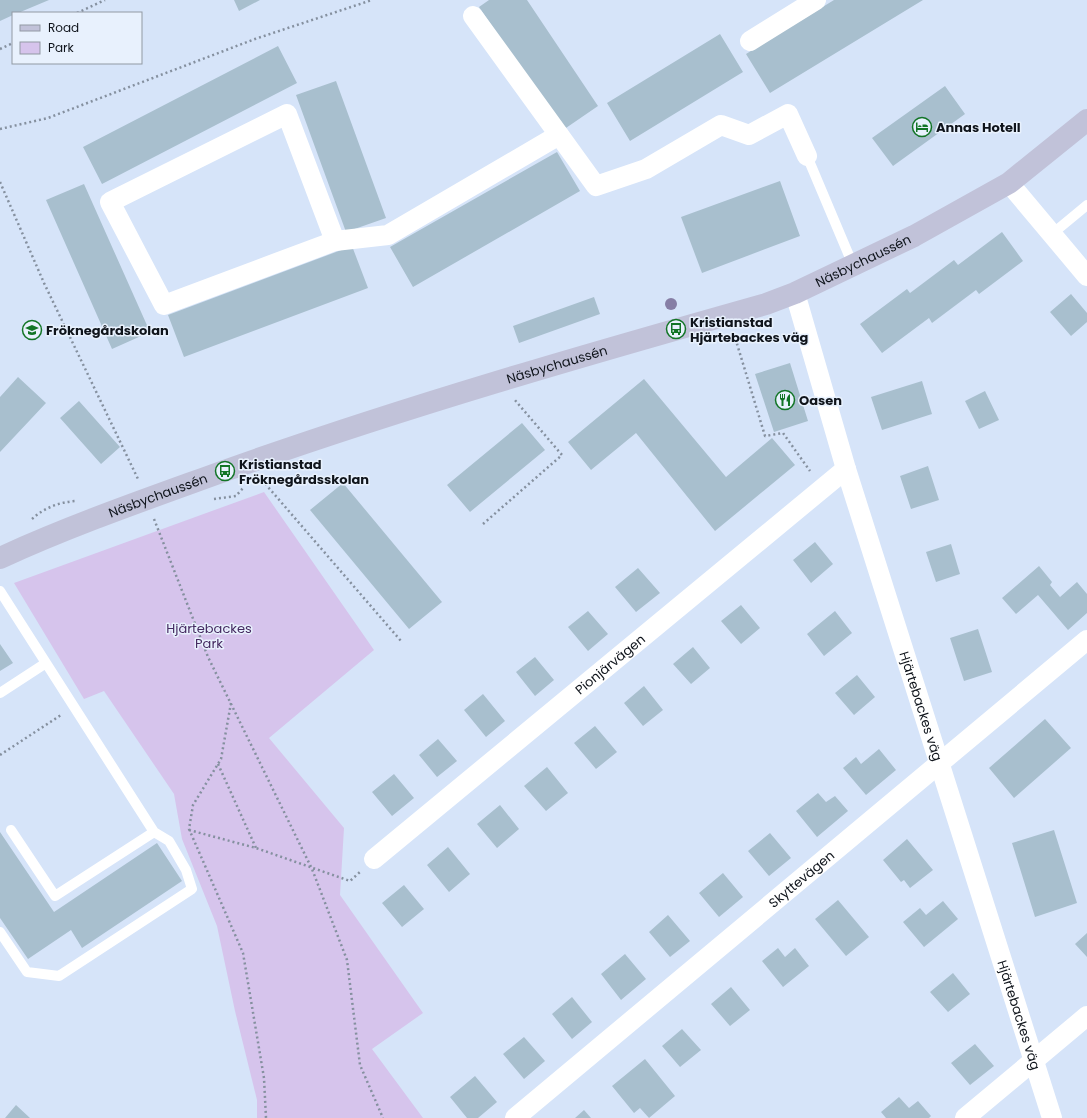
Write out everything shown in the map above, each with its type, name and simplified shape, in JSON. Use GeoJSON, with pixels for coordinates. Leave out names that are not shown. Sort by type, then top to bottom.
{"type":"FeatureCollection","features":[{"type":"Feature","properties":{"kind":"street"},"geometry":{"type":"LineString","coordinates":[[750,41],[816,0]]}},
{"type":"Feature","properties":{"kind":"street"},"geometry":{"type":"LineString","coordinates":[[473,16],[596,186],[646,169],[721,125],[748,135],[788,114],[807,156]]}},
{"type":"Feature","properties":{"kind":"street"},"geometry":{"type":"LineString","coordinates":[[335,241],[287,114],[110,202],[164,305],[335,241],[388,235],[559,135]]}},
{"type":"Feature","properties":{"kind":"street","name":"Näsbychaussén"},"geometry":{"type":"LineString","coordinates":[[0,558],[51,535],[142,488],[323,436],[766,304],[795,292],[914,236],[1009,183],[1087,120]]}},
{"type":"Feature","properties":{"kind":"street"},"geometry":{"type":"LineString","coordinates":[[1009,183],[1087,276]]}},
{"type":"Feature","properties":{"kind":"street","name":"Hjärtebackes väg"},"geometry":{"type":"LineString","coordinates":[[795,292],[846,469],[1052,1118]]}},
{"type":"Feature","properties":{"kind":"street","name":"Pionjärvägen"},"geometry":{"type":"LineString","coordinates":[[374,859],[846,469]]}},
{"type":"Feature","properties":{"kind":"street","name":"Skyttevägen"},"geometry":{"type":"LineString","coordinates":[[515,1118],[1087,640]]}},
{"type":"Feature","properties":{"kind":"street"},"geometry":{"type":"LineString","coordinates":[[965,1118],[1087,1016]]}},
{"type":"Feature","properties":{"kind":"lane"},"geometry":{"type":"LineString","coordinates":[[807,156],[853,265]]}},
{"type":"Feature","properties":{"kind":"lane"},"geometry":{"type":"LineString","coordinates":[[1052,234],[1087,205]]}},
{"type":"Feature","properties":{"kind":"lane"},"geometry":{"type":"LineString","coordinates":[[0,591],[154,832],[170,841],[186,870],[192,889],[59,976],[27,972],[0,932]]}},
{"type":"Feature","properties":{"kind":"lane"},"geometry":{"type":"LineString","coordinates":[[0,693],[46,663]]}},
{"type":"Feature","properties":{"kind":"lane"},"geometry":{"type":"LineString","coordinates":[[11,830],[54,896],[154,832]]}},
{"type":"Feature","properties":{"kind":"path"},"geometry":{"type":"LineString","coordinates":[[79,12],[105,0]]}},
{"type":"Feature","properties":{"kind":"path"},"geometry":{"type":"LineString","coordinates":[[0,129],[48,118],[256,39],[372,0]]}},
{"type":"Feature","properties":{"kind":"path"},"geometry":{"type":"LineString","coordinates":[[0,49],[12,43]]}},
{"type":"Feature","properties":{"kind":"path"},"geometry":{"type":"LineString","coordinates":[[0,182],[44,283],[142,488],[170,564],[206,650],[312,869],[347,960],[360,1065],[383,1118]]}},
{"type":"Feature","properties":{"kind":"path"},"geometry":{"type":"LineString","coordinates":[[732,329],[765,436],[783,433],[822,488]]}},
{"type":"Feature","properties":{"kind":"path"},"geometry":{"type":"LineString","coordinates":[[483,524],[562,455],[512,397]]}},
{"type":"Feature","properties":{"kind":"path"},"geometry":{"type":"LineString","coordinates":[[258,475],[401,641]]}},
{"type":"Feature","properties":{"kind":"path"},"geometry":{"type":"LineString","coordinates":[[142,488],[145,477]]}},
{"type":"Feature","properties":{"kind":"path"},"geometry":{"type":"LineString","coordinates":[[131,482],[142,488]]}},
{"type":"Feature","properties":{"kind":"path"},"geometry":{"type":"LineString","coordinates":[[28,522],[41,511],[63,502],[83,501]]}},
{"type":"Feature","properties":{"kind":"path"},"geometry":{"type":"LineString","coordinates":[[231,702],[221,759],[193,806],[188,829],[243,953],[264,1078],[266,1118]]}},
{"type":"Feature","properties":{"kind":"path"},"geometry":{"type":"LineString","coordinates":[[0,755],[74,707]]}},
{"type":"Feature","properties":{"kind":"path"},"geometry":{"type":"LineString","coordinates":[[218,764],[256,848]]}},
{"type":"Feature","properties":{"kind":"path"},"geometry":{"type":"LineString","coordinates":[[188,829],[256,848],[312,869],[350,881],[374,859]]}},
{"type":"Feature","properties":{"kind":"green space","name":"Hjärtebackes Park"},"geometry":{"type":"Polygon","coordinates":[[[264,492],[374,650],[269,738],[344,828],[340,895],[423,1013],[372,1049],[423,1118],[257,1118],[257,1100],[235,1011],[217,926],[182,839],[174,794],[104,691],[84,699],[14,583],[264,492]]]}},
{"type":"Feature","properties":{"kind":"building"},"geometry":{"type":"Polygon","coordinates":[[[0,0],[49,0],[20,12],[12,12],[12,15],[0,21],[0,0]]]}},
{"type":"Feature","properties":{"kind":"building"},"geometry":{"type":"Polygon","coordinates":[[[234,0],[260,0],[239,11],[234,0]]]}},
{"type":"Feature","properties":{"kind":"building"},"geometry":{"type":"Polygon","coordinates":[[[489,0],[527,0],[598,106],[563,130],[479,7],[489,0]]]}},
{"type":"Feature","properties":{"kind":"building"},"geometry":{"type":"Polygon","coordinates":[[[834,0],[923,0],[770,93],[746,54],[834,0]]]}},
{"type":"Feature","properties":{"kind":"building"},"geometry":{"type":"Polygon","coordinates":[[[720,34],[743,72],[630,141],[607,103],[720,34]]]}},
{"type":"Feature","properties":{"kind":"building"},"geometry":{"type":"Polygon","coordinates":[[[278,46],[297,83],[102,184],[83,147],[278,46]]]}},
{"type":"Feature","properties":{"kind":"building"},"geometry":{"type":"Polygon","coordinates":[[[336,81],[386,218],[346,232],[296,95],[336,81]]]}},
{"type":"Feature","properties":{"kind":"building"},"geometry":{"type":"Polygon","coordinates":[[[945,86],[965,114],[893,166],[872,138],[945,86]]]}},
{"type":"Feature","properties":{"kind":"building"},"geometry":{"type":"Polygon","coordinates":[[[557,152],[580,191],[413,287],[390,247],[557,152]]]}},
{"type":"Feature","properties":{"kind":"building"},"geometry":{"type":"Polygon","coordinates":[[[780,181],[800,236],[702,273],[681,217],[780,181]]]}},
{"type":"Feature","properties":{"kind":"building"},"geometry":{"type":"Polygon","coordinates":[[[84,184],[150,332],[112,349],[46,200],[84,184]]]}},
{"type":"Feature","properties":{"kind":"building"},"geometry":{"type":"Polygon","coordinates":[[[1002,232],[1023,261],[979,294],[976,290],[932,323],[929,318],[882,353],[860,324],[907,289],[910,293],[954,260],[958,265],[1002,232]]]}},
{"type":"Feature","properties":{"kind":"building"},"geometry":{"type":"Polygon","coordinates":[[[352,246],[368,288],[184,357],[168,315],[352,246]]]}},
{"type":"Feature","properties":{"kind":"building"},"geometry":{"type":"Polygon","coordinates":[[[1071,294],[1087,313],[1087,322],[1071,336],[1050,312],[1071,294]]]}},
{"type":"Feature","properties":{"kind":"building"},"geometry":{"type":"Polygon","coordinates":[[[594,297],[600,314],[519,343],[513,326],[594,297]]]}},
{"type":"Feature","properties":{"kind":"building"},"geometry":{"type":"Polygon","coordinates":[[[790,363],[808,421],[774,432],[755,374],[790,363]]]}},
{"type":"Feature","properties":{"kind":"building"},"geometry":{"type":"Polygon","coordinates":[[[18,377],[46,403],[0,452],[0,397],[18,377]]]}},
{"type":"Feature","properties":{"kind":"building"},"geometry":{"type":"Polygon","coordinates":[[[644,379],[726,477],[772,438],[795,465],[715,531],[636,433],[591,470],[568,442],[644,379]]]}},
{"type":"Feature","properties":{"kind":"building"},"geometry":{"type":"Polygon","coordinates":[[[922,381],[932,414],[882,430],[871,397],[922,381]]]}},
{"type":"Feature","properties":{"kind":"building"},"geometry":{"type":"Polygon","coordinates":[[[985,391],[999,420],[979,429],[965,401],[985,391]]]}},
{"type":"Feature","properties":{"kind":"building"},"geometry":{"type":"Polygon","coordinates":[[[79,401],[120,447],[101,464],[60,418],[79,401]]]}},
{"type":"Feature","properties":{"kind":"building"},"geometry":{"type":"Polygon","coordinates":[[[522,423],[545,450],[470,512],[447,485],[522,423]]]}},
{"type":"Feature","properties":{"kind":"building"},"geometry":{"type":"Polygon","coordinates":[[[928,466],[939,500],[911,509],[900,476],[928,466]]]}},
{"type":"Feature","properties":{"kind":"building"},"geometry":{"type":"Polygon","coordinates":[[[343,483],[442,602],[409,629],[310,510],[343,483]]]}},
{"type":"Feature","properties":{"kind":"building"},"geometry":{"type":"Polygon","coordinates":[[[815,542],[833,564],[811,583],[793,560],[815,542]]]}},
{"type":"Feature","properties":{"kind":"building"},"geometry":{"type":"Polygon","coordinates":[[[951,544],[960,574],[936,582],[926,552],[951,544]]]}},
{"type":"Feature","properties":{"kind":"building"},"geometry":{"type":"Polygon","coordinates":[[[1039,566],[1052,582],[1050,585],[1060,597],[1077,582],[1087,594],[1087,613],[1068,630],[1038,595],[1016,614],[1002,598],[1039,566]]]}},
{"type":"Feature","properties":{"kind":"building"},"geometry":{"type":"Polygon","coordinates":[[[638,568],[660,593],[636,612],[615,587],[638,568]]]}},
{"type":"Feature","properties":{"kind":"building"},"geometry":{"type":"Polygon","coordinates":[[[741,605],[760,628],[741,644],[721,621],[741,605]]]}},
{"type":"Feature","properties":{"kind":"building"},"geometry":{"type":"Polygon","coordinates":[[[588,611],[608,634],[588,651],[568,627],[588,611]]]}},
{"type":"Feature","properties":{"kind":"building"},"geometry":{"type":"Polygon","coordinates":[[[835,611],[852,633],[824,656],[807,634],[835,611]]]}},
{"type":"Feature","properties":{"kind":"building"},"geometry":{"type":"Polygon","coordinates":[[[978,629],[992,672],[964,681],[950,638],[978,629]]]}},
{"type":"Feature","properties":{"kind":"building"},"geometry":{"type":"Polygon","coordinates":[[[0,644],[13,663],[0,671],[0,644]]]}},
{"type":"Feature","properties":{"kind":"building"},"geometry":{"type":"Polygon","coordinates":[[[693,647],[710,668],[691,684],[673,664],[693,647]]]}},
{"type":"Feature","properties":{"kind":"building"},"geometry":{"type":"Polygon","coordinates":[[[535,657],[554,680],[535,696],[516,672],[535,657]]]}},
{"type":"Feature","properties":{"kind":"building"},"geometry":{"type":"Polygon","coordinates":[[[857,675],[875,697],[854,715],[835,693],[857,675]]]}},
{"type":"Feature","properties":{"kind":"building"},"geometry":{"type":"Polygon","coordinates":[[[644,686],[663,710],[643,726],[624,703],[644,686]]]}},
{"type":"Feature","properties":{"kind":"building"},"geometry":{"type":"Polygon","coordinates":[[[483,694],[505,721],[486,737],[464,710],[483,694]]]}},
{"type":"Feature","properties":{"kind":"building"},"geometry":{"type":"Polygon","coordinates":[[[1045,719],[1071,748],[1014,798],[989,768],[1045,719]]]}},
{"type":"Feature","properties":{"kind":"building"},"geometry":{"type":"Polygon","coordinates":[[[595,726],[617,752],[596,769],[574,743],[595,726]]]}},
{"type":"Feature","properties":{"kind":"building"},"geometry":{"type":"Polygon","coordinates":[[[438,739],[457,761],[437,777],[419,755],[438,739]]]}},
{"type":"Feature","properties":{"kind":"building"},"geometry":{"type":"Polygon","coordinates":[[[879,749],[896,770],[866,795],[843,768],[856,757],[861,764],[879,749]]]}},
{"type":"Feature","properties":{"kind":"building"},"geometry":{"type":"Polygon","coordinates":[[[547,767],[568,793],[546,811],[524,786],[547,767]]]}},
{"type":"Feature","properties":{"kind":"building"},"geometry":{"type":"Polygon","coordinates":[[[394,774],[414,798],[392,816],[372,792],[394,774]]]}},
{"type":"Feature","properties":{"kind":"building"},"geometry":{"type":"Polygon","coordinates":[[[818,793],[826,802],[835,796],[848,811],[817,837],[796,811],[818,793]]]}},
{"type":"Feature","properties":{"kind":"building"},"geometry":{"type":"Polygon","coordinates":[[[500,805],[519,829],[497,848],[477,824],[500,805]]]}},
{"type":"Feature","properties":{"kind":"building"},"geometry":{"type":"Polygon","coordinates":[[[1054,830],[1077,903],[1035,917],[1012,843],[1054,830]]]}},
{"type":"Feature","properties":{"kind":"building"},"geometry":{"type":"Polygon","coordinates":[[[0,832],[54,912],[157,843],[182,881],[82,948],[71,930],[28,959],[0,918],[0,832]]]}},
{"type":"Feature","properties":{"kind":"building"},"geometry":{"type":"Polygon","coordinates":[[[770,833],[791,858],[769,876],[748,851],[770,833]]]}},
{"type":"Feature","properties":{"kind":"building"},"geometry":{"type":"Polygon","coordinates":[[[907,839],[933,870],[910,888],[904,880],[901,882],[883,860],[907,839]]]}},
{"type":"Feature","properties":{"kind":"building"},"geometry":{"type":"Polygon","coordinates":[[[448,847],[470,874],[449,892],[427,865],[448,847]]]}},
{"type":"Feature","properties":{"kind":"building"},"geometry":{"type":"Polygon","coordinates":[[[723,873],[743,897],[719,917],[699,893],[723,873]]]}},
{"type":"Feature","properties":{"kind":"building"},"geometry":{"type":"Polygon","coordinates":[[[404,885],[424,909],[402,927],[382,903],[404,885]]]}},
{"type":"Feature","properties":{"kind":"building"},"geometry":{"type":"Polygon","coordinates":[[[838,900],[869,937],[846,956],[815,919],[838,900]]]}},
{"type":"Feature","properties":{"kind":"building"},"geometry":{"type":"Polygon","coordinates":[[[943,901],[958,919],[924,947],[903,922],[920,908],[926,915],[943,901]]]}},
{"type":"Feature","properties":{"kind":"building"},"geometry":{"type":"Polygon","coordinates":[[[668,915],[690,941],[670,957],[649,932],[668,915]]]}},
{"type":"Feature","properties":{"kind":"building"},"geometry":{"type":"Polygon","coordinates":[[[1087,933],[1087,957],[1075,944],[1087,933]]]}},
{"type":"Feature","properties":{"kind":"building"},"geometry":{"type":"Polygon","coordinates":[[[778,948],[785,957],[795,948],[809,966],[783,987],[762,961],[778,948]]]}},
{"type":"Feature","properties":{"kind":"building"},"geometry":{"type":"Polygon","coordinates":[[[625,954],[646,979],[621,1000],[601,974],[625,954]]]}},
{"type":"Feature","properties":{"kind":"building"},"geometry":{"type":"Polygon","coordinates":[[[953,973],[970,994],[948,1012],[930,992],[953,973]]]}},
{"type":"Feature","properties":{"kind":"building"},"geometry":{"type":"Polygon","coordinates":[[[731,987],[750,1010],[730,1026],[711,1004],[731,987]]]}},
{"type":"Feature","properties":{"kind":"building"},"geometry":{"type":"Polygon","coordinates":[[[572,997],[592,1022],[572,1039],[552,1014],[572,997]]]}},
{"type":"Feature","properties":{"kind":"building"},"geometry":{"type":"Polygon","coordinates":[[[682,1029],[701,1050],[680,1067],[662,1046],[682,1029]]]}},
{"type":"Feature","properties":{"kind":"building"},"geometry":{"type":"Polygon","coordinates":[[[524,1037],[545,1061],[524,1079],[503,1054],[524,1037]]]}},
{"type":"Feature","properties":{"kind":"building"},"geometry":{"type":"Polygon","coordinates":[[[975,1044],[994,1066],[970,1085],[951,1063],[975,1044]]]}},
{"type":"Feature","properties":{"kind":"building"},"geometry":{"type":"Polygon","coordinates":[[[645,1059],[675,1096],[649,1118],[640,1108],[634,1113],[612,1086],[645,1059]]]}},
{"type":"Feature","properties":{"kind":"building"},"geometry":{"type":"Polygon","coordinates":[[[475,1076],[497,1102],[478,1118],[467,1118],[450,1097],[475,1076]]]}},
{"type":"Feature","properties":{"kind":"building"},"geometry":{"type":"Polygon","coordinates":[[[899,1097],[909,1108],[918,1101],[931,1116],[929,1118],[886,1118],[881,1112],[899,1097]]]}},
{"type":"Feature","properties":{"kind":"building"},"geometry":{"type":"Polygon","coordinates":[[[16,1105],[30,1118],[5,1118],[16,1105]]]}},
{"type":"Feature","properties":{"kind":"building"},"geometry":{"type":"Polygon","coordinates":[[[584,1110],[591,1118],[575,1118],[584,1110]]]}},
{"type":"Feature","properties":{"kind":"place","name":"Annas Hotell"},"geometry":{"type":"Point","coordinates":[922,127]}},
{"type":"Feature","properties":{"kind":"place","name":"Kristianstad Hjärtebackes väg"},"geometry":{"type":"Point","coordinates":[676,329]}},
{"type":"Feature","properties":{"kind":"place","name":"Fröknegårdskolan"},"geometry":{"type":"Point","coordinates":[32,330]}},
{"type":"Feature","properties":{"kind":"place","name":"Oasen"},"geometry":{"type":"Point","coordinates":[785,400]}},
{"type":"Feature","properties":{"kind":"place","name":"Kristianstad Fröknegårdsskolan"},"geometry":{"type":"Point","coordinates":[225,471]}}]}
